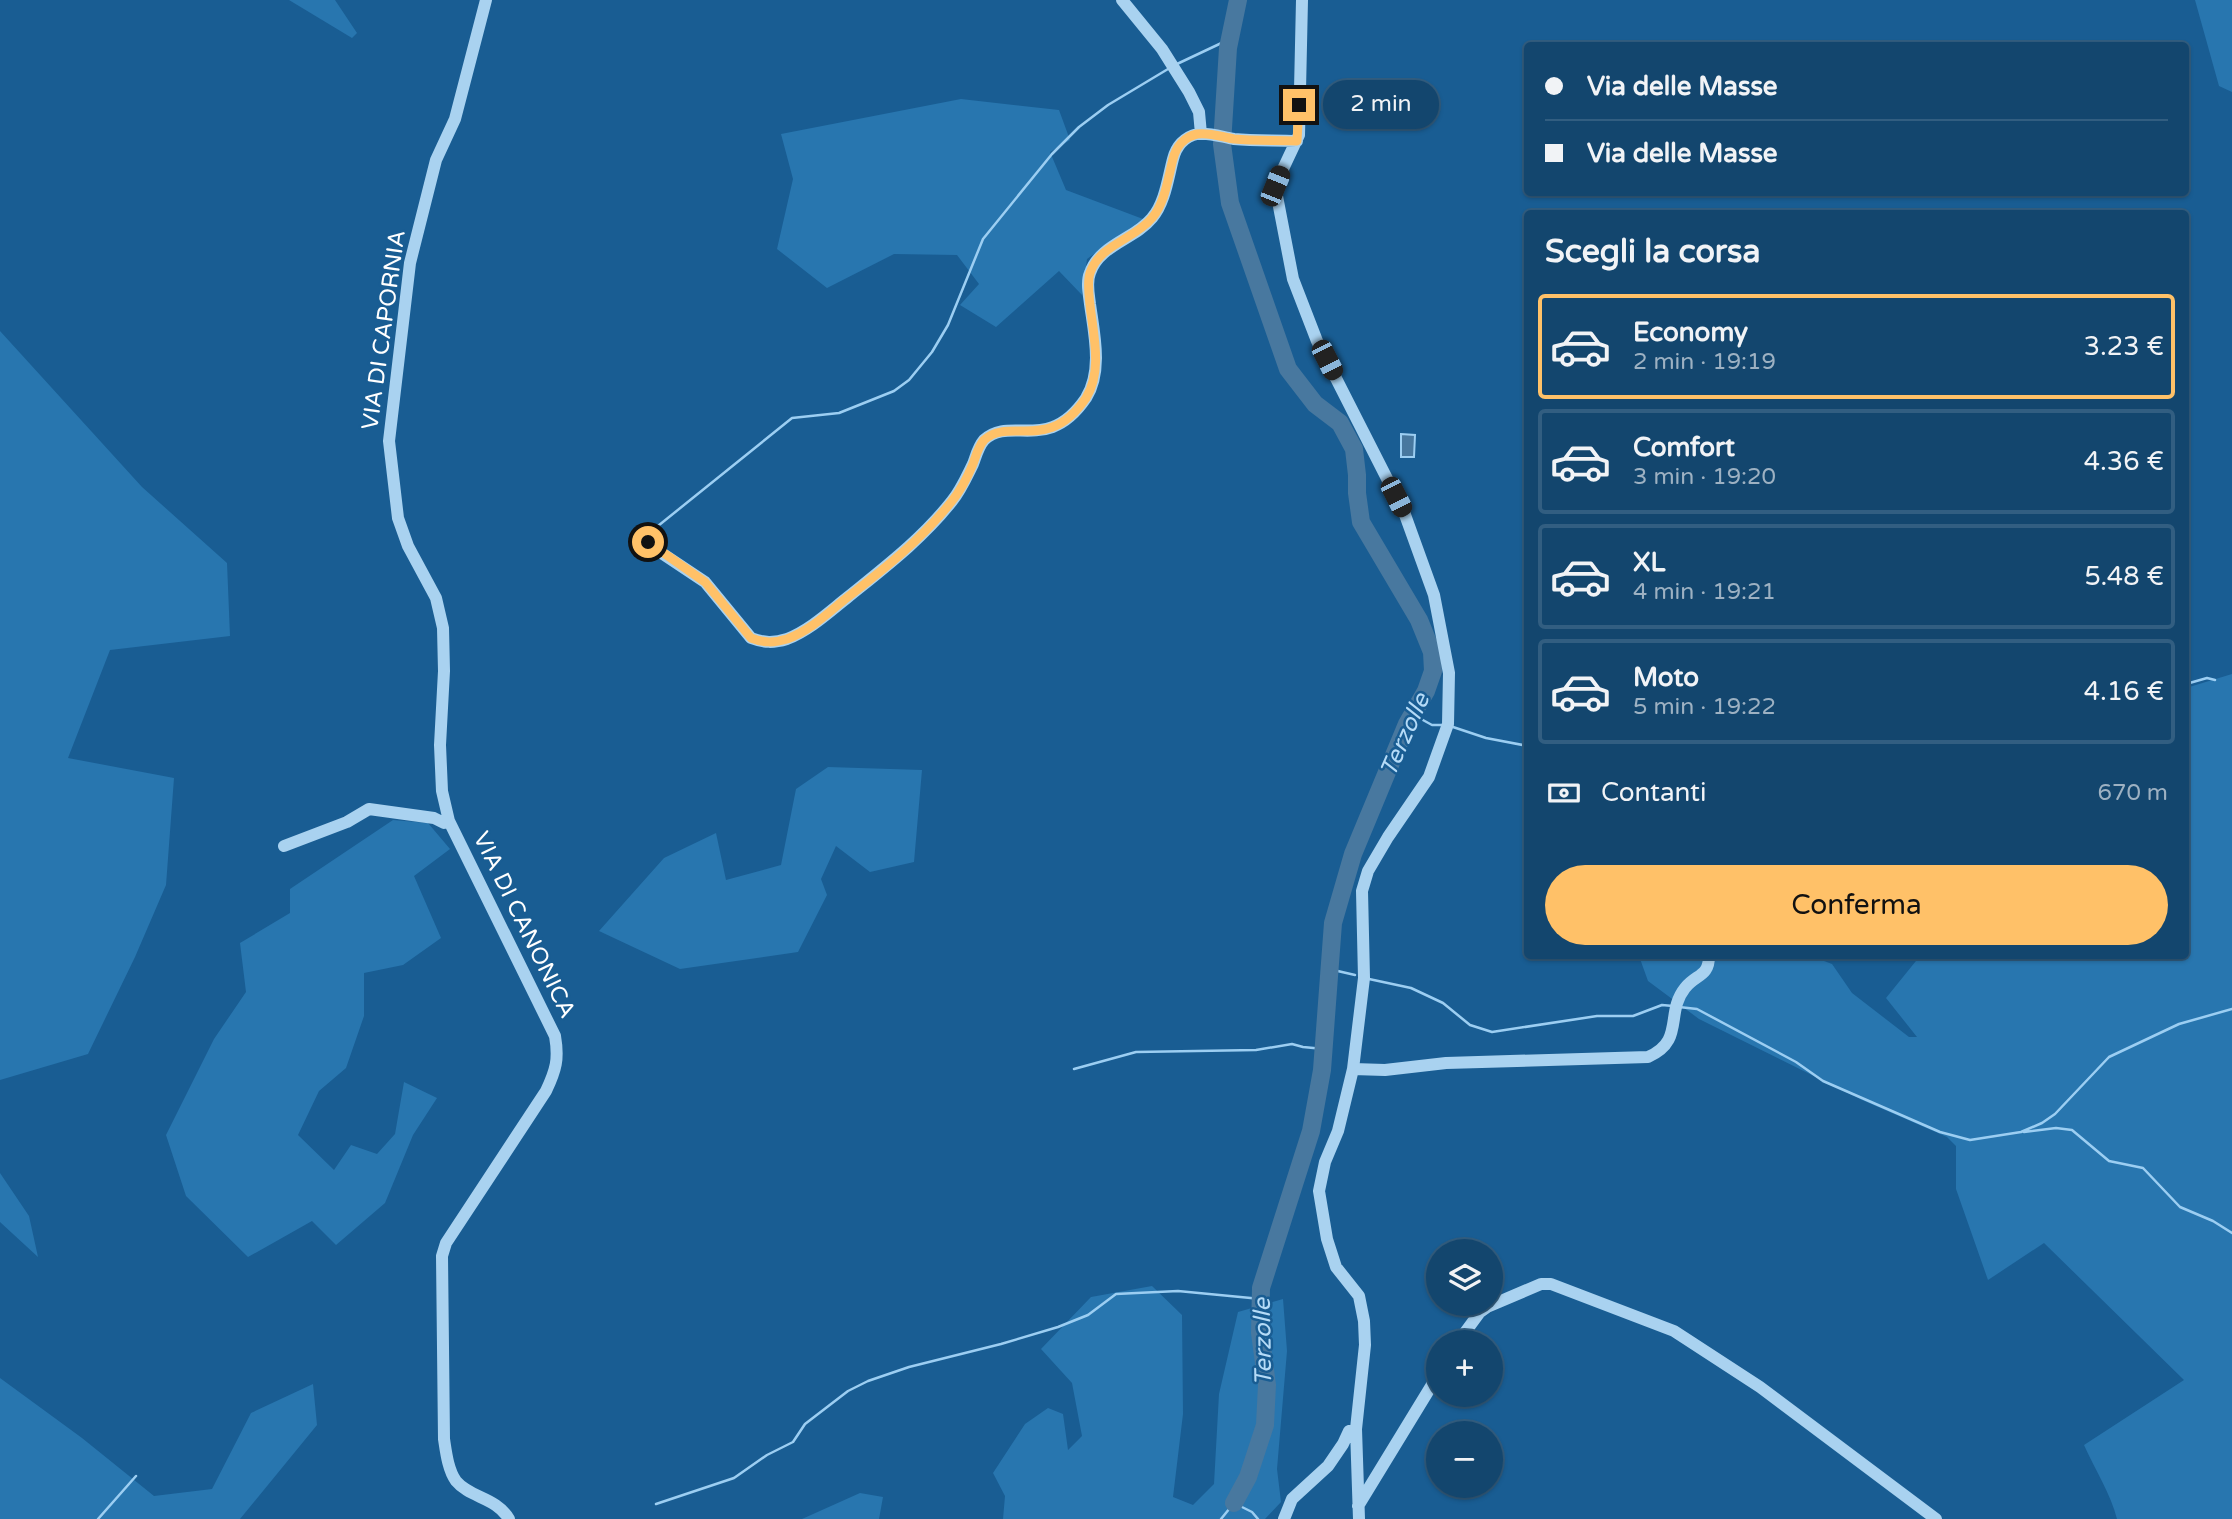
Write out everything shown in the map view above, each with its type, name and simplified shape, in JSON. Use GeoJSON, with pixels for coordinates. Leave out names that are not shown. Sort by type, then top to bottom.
{"type":"FeatureCollection","features":[{"type":"Feature","properties":{"kind":"street","name":"VIA DI CAPORNIA"},"geometry":{"type":"LineString","coordinates":[[442,791],[440,745],[443,628],[436,598],[408,546],[398,519],[388,441],[411,263],[436,160],[455,119],[486,0]]}},
{"type":"Feature","properties":{"kind":"street"},"geometry":{"type":"LineString","coordinates":[[1122,0],[1162,49],[1189,92],[1199,112],[1202,134]]}},
{"type":"Feature","properties":{"kind":"street"},"geometry":{"type":"LineString","coordinates":[[1302,0],[1297,141],[1275,186],[1293,279],[1317,341],[1404,512],[1434,596],[1449,673],[1448,724],[1429,777],[1381,848],[1368,871],[1362,891],[1364,978],[1353,1069],[1338,1131],[1325,1162],[1319,1191],[1326,1239],[1336,1267],[1359,1296],[1364,1321],[1365,1345],[1356,1429],[1358,1513]]}},
{"type":"Feature","properties":{"kind":"street"},"geometry":{"type":"LineString","coordinates":[[644,537],[651,546],[705,582],[751,638],[774,642],[811,627],[927,531],[954,499],[985,440],[995,434],[1044,431],[1056,427],[1087,396],[1096,362],[1089,296],[1090,273],[1107,251],[1133,235],[1153,218],[1160,208],[1177,148],[1189,137],[1202,134],[1234,139],[1297,141]]}},
{"type":"Feature","properties":{"kind":"street","name":"VIA DI CANONICA"},"geometry":{"type":"LineString","coordinates":[[442,791],[449,821],[555,1036],[558,1055],[554,1075],[546,1091],[446,1243],[442,1256],[444,1439],[449,1464],[457,1482],[489,1499],[505,1512],[509,1519]]}},
{"type":"Feature","properties":{"kind":"street"},"geometry":{"type":"LineString","coordinates":[[284,846],[347,822],[369,809],[434,818],[444,823],[449,821]]}},
{"type":"Feature","properties":{"kind":"street"},"geometry":{"type":"LineString","coordinates":[[1353,1069],[1385,1070],[1446,1063],[1641,1059],[1656,1054],[1667,1045],[1681,994],[1706,971],[1709,959]]}},
{"type":"Feature","properties":{"kind":"street"},"geometry":{"type":"LineString","coordinates":[[1467,1330],[1487,1307],[1541,1284],[1551,1284],[1674,1331],[1760,1387],[1936,1519]]}},
{"type":"Feature","properties":{"kind":"street"},"geometry":{"type":"LineString","coordinates":[[1358,1513],[1426,1396]]}},
{"type":"Feature","properties":{"kind":"street"},"geometry":{"type":"LineString","coordinates":[[1284,1519],[1292,1499],[1328,1466],[1349,1431],[1356,1429]]}},
{"type":"Feature","properties":{"kind":"shaded area"},"geometry":{"type":"Polygon","coordinates":[[[289,0],[335,0],[357,33],[352,38],[289,0]]]}},
{"type":"Feature","properties":{"kind":"shaded area"},"geometry":{"type":"Polygon","coordinates":[[[2195,0],[2232,0],[2232,92],[2219,86],[2195,0]]]}},
{"type":"Feature","properties":{"kind":"shaded area"},"geometry":{"type":"Polygon","coordinates":[[[961,99],[1059,110],[1070,140],[1050,152],[1066,190],[1143,219],[1087,259],[1082,295],[1059,271],[996,327],[960,305],[979,284],[957,255],[894,254],[827,288],[777,249],[793,179],[781,134],[961,99]]]}},
{"type":"Feature","properties":{"kind":"shaded area"},"geometry":{"type":"Polygon","coordinates":[[[0,331],[142,487],[227,563],[230,636],[110,650],[68,758],[174,778],[166,885],[88,1054],[0,1080],[0,331]]]}},
{"type":"Feature","properties":{"kind":"shaded area"},"geometry":{"type":"Polygon","coordinates":[[[1401,434],[1415,435],[1414,457],[1401,457],[1401,434]]]}},
{"type":"Feature","properties":{"kind":"shaded area"},"geometry":{"type":"Polygon","coordinates":[[[2232,674],[2232,1519],[2117,1519],[2107,1491],[2084,1445],[2184,1380],[2044,1243],[1988,1280],[1956,1189],[1956,1146],[1947,1137],[1862,1100],[1699,1019],[1648,981],[1640,959],[1819,959],[1832,964],[1852,993],[1909,1037],[1917,1037],[1886,998],[1918,959],[2189,959],[2189,687],[2232,674]]]}},
{"type":"Feature","properties":{"kind":"shaded area"},"geometry":{"type":"Polygon","coordinates":[[[828,767],[922,770],[914,862],[870,872],[836,846],[821,879],[827,895],[798,952],[680,969],[599,931],[664,858],[716,833],[726,880],[781,865],[796,789],[828,767]]]}},
{"type":"Feature","properties":{"kind":"shaded area"},"geometry":{"type":"Polygon","coordinates":[[[393,820],[428,823],[450,849],[414,876],[441,938],[403,965],[364,973],[364,1016],[346,1068],[319,1091],[298,1135],[334,1170],[351,1145],[377,1154],[395,1134],[404,1082],[437,1098],[413,1135],[385,1203],[336,1245],[312,1221],[248,1257],[186,1196],[166,1135],[214,1039],[246,992],[240,943],[290,913],[290,889],[393,820]]]}},
{"type":"Feature","properties":{"kind":"shaded area"},"geometry":{"type":"Polygon","coordinates":[[[0,1173],[29,1216],[38,1257],[0,1222],[0,1173]]]}},
{"type":"Feature","properties":{"kind":"shaded area"},"geometry":{"type":"Polygon","coordinates":[[[1152,1286],[1182,1315],[1183,1414],[1173,1497],[1193,1505],[1214,1484],[1219,1394],[1238,1312],[1283,1299],[1287,1351],[1277,1469],[1281,1502],[1265,1519],[1003,1519],[1005,1496],[993,1473],[1025,1424],[1048,1408],[1063,1414],[1068,1450],[1082,1436],[1072,1383],[1041,1349],[1091,1297],[1152,1286]]]}},
{"type":"Feature","properties":{"kind":"shaded area"},"geometry":{"type":"Polygon","coordinates":[[[0,1378],[82,1438],[154,1496],[212,1489],[251,1413],[313,1384],[317,1425],[240,1519],[0,1519],[0,1378]]]}},
{"type":"Feature","properties":{"kind":"shaded area"},"geometry":{"type":"Polygon","coordinates":[[[860,1493],[883,1497],[879,1519],[802,1519],[860,1493]]]}},
{"type":"Feature","properties":{"kind":"waterway","name":"Terzolle"},"geometry":{"type":"LineString","coordinates":[[1234,1503],[1248,1477],[1265,1425],[1267,1385],[1260,1333],[1261,1288],[1311,1131],[1322,1070],[1333,923],[1353,854],[1407,724],[1426,691],[1433,671],[1432,652],[1419,620],[1361,522],[1354,449],[1340,423],[1315,404],[1288,369],[1230,203],[1222,144],[1228,48],[1238,0]]}},
{"type":"Feature","properties":{"kind":"waterway"},"geometry":{"type":"LineString","coordinates":[[1177,64],[1230,39]]}},
{"type":"Feature","properties":{"kind":"waterway"},"geometry":{"type":"LineString","coordinates":[[648,534],[792,418],[839,413],[894,391],[909,380],[932,352],[948,325],[983,239],[1052,154],[1079,127],[1108,105],[1168,69]]}},
{"type":"Feature","properties":{"kind":"waterway"},"geometry":{"type":"LineString","coordinates":[[2189,683],[2207,678],[2215,680]]}},
{"type":"Feature","properties":{"kind":"waterway"},"geometry":{"type":"LineString","coordinates":[[1412,714],[1432,725],[1443,725]]}},
{"type":"Feature","properties":{"kind":"waterway"},"geometry":{"type":"LineString","coordinates":[[1453,727],[1486,738],[1524,745]]}},
{"type":"Feature","properties":{"kind":"waterway"},"geometry":{"type":"LineString","coordinates":[[1329,969],[1355,975]]}},
{"type":"Feature","properties":{"kind":"waterway"},"geometry":{"type":"LineString","coordinates":[[1369,979],[1411,988],[1443,1003],[1470,1025],[1492,1032],[1597,1016],[1633,1016],[1662,1005],[1673,1006]]}},
{"type":"Feature","properties":{"kind":"waterway"},"geometry":{"type":"LineString","coordinates":[[1679,1007],[1697,1009],[1796,1062],[1823,1081],[1940,1132],[1970,1140],[2021,1132],[2042,1123],[2055,1114],[2109,1057],[2179,1024],[2232,1009]]}},
{"type":"Feature","properties":{"kind":"waterway"},"geometry":{"type":"LineString","coordinates":[[1074,1069],[1136,1052],[1256,1050],[1292,1044],[1324,1049]]}},
{"type":"Feature","properties":{"kind":"waterway"},"geometry":{"type":"LineString","coordinates":[[2024,1132],[2056,1128],[2072,1130],[2109,1161],[2143,1168],[2180,1207],[2213,1221],[2232,1233]]}},
{"type":"Feature","properties":{"kind":"waterway"},"geometry":{"type":"LineString","coordinates":[[656,1504],[734,1478],[767,1455],[793,1442],[805,1424],[848,1391],[868,1381],[909,1367],[1058,1327],[1088,1315],[1116,1294],[1178,1291],[1261,1299]]}},
{"type":"Feature","properties":{"kind":"waterway"},"geometry":{"type":"LineString","coordinates":[[98,1519],[136,1476]]}},
{"type":"Feature","properties":{"kind":"waterway"},"geometry":{"type":"LineString","coordinates":[[1221,1519],[1234,1503],[1252,1512],[1258,1519]]}},
{"type":"Feature","properties":{"kind":"route"},"geometry":{"type":"LineString","coordinates":[[648,542],[705,582],[751,638],[774,642],[811,627],[927,531],[954,499],[985,440],[1005,432],[1044,431],[1056,427],[1065,421],[1087,396],[1096,362],[1088,283],[1090,273],[1094,265],[1115,244],[1133,235],[1153,218],[1160,208],[1174,153],[1182,142],[1200,134],[1234,139],[1297,141],[1299,105]]}}]}
